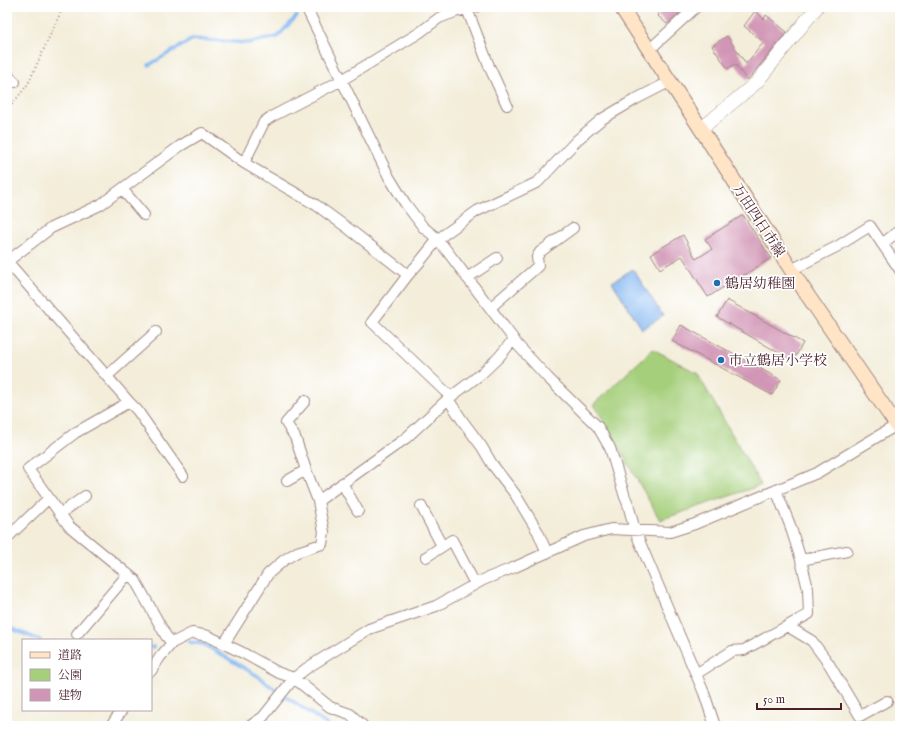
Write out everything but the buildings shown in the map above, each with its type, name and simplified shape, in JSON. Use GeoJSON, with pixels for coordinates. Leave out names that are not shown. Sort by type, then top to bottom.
{"type":"FeatureCollection","features":[{"type":"Feature","properties":{"kind":"main road","name":"万田四日市線"},"geometry":{"type":"LineString","coordinates":[[621,7],[808,296],[899,426]]}},
{"type":"Feature","properties":{"kind":"street"},"geometry":{"type":"LineString","coordinates":[[306,7],[389,177],[405,203],[423,227],[438,239],[515,341],[513,340],[548,378],[598,427],[610,448],[635,531],[704,693],[715,726]]}},
{"type":"Feature","properties":{"kind":"street"},"geometry":{"type":"LineString","coordinates":[[649,50],[696,7]]}},
{"type":"Feature","properties":{"kind":"street"},"geometry":{"type":"LineString","coordinates":[[701,129],[757,82],[817,7]]}},
{"type":"Feature","properties":{"kind":"street"},"geometry":{"type":"LineString","coordinates":[[244,163],[264,122],[271,117],[342,80],[419,33],[439,18],[471,8],[489,66],[507,105]]}},
{"type":"Feature","properties":{"kind":"street"},"geometry":{"type":"LineString","coordinates":[[7,75],[15,82]]}},
{"type":"Feature","properties":{"kind":"street"},"geometry":{"type":"LineString","coordinates":[[547,553],[538,532],[515,494],[492,464],[482,447],[462,420],[450,398],[372,322],[438,239],[477,211],[538,182],[577,140],[602,119],[669,82]]}},
{"type":"Feature","properties":{"kind":"street"},"geometry":{"type":"LineString","coordinates":[[183,476],[137,410],[7,261],[51,228],[100,205],[180,146],[202,133],[244,163],[316,205],[408,275]]}},
{"type":"Feature","properties":{"kind":"street"},"geometry":{"type":"LineString","coordinates":[[122,188],[144,216]]}},
{"type":"Feature","properties":{"kind":"street"},"geometry":{"type":"LineString","coordinates":[[791,270],[838,246],[870,226],[900,270]]}},
{"type":"Feature","properties":{"kind":"street"},"geometry":{"type":"LineString","coordinates":[[490,308],[538,266],[537,257],[540,252],[573,228]]}},
{"type":"Feature","properties":{"kind":"street"},"geometry":{"type":"LineString","coordinates":[[882,244],[900,230]]}},
{"type":"Feature","properties":{"kind":"street"},"geometry":{"type":"LineString","coordinates":[[467,278],[497,258]]}},
{"type":"Feature","properties":{"kind":"street"},"geometry":{"type":"LineString","coordinates":[[106,376],[156,332]]}},
{"type":"Feature","properties":{"kind":"street"},"geometry":{"type":"LineString","coordinates":[[318,501],[406,438],[450,398],[481,374],[499,357],[513,340]]}},
{"type":"Feature","properties":{"kind":"street"},"geometry":{"type":"LineString","coordinates":[[224,644],[268,574],[284,560],[297,552],[322,544],[324,532],[318,501],[295,438],[286,423],[305,401]]}},
{"type":"Feature","properties":{"kind":"street"},"geometry":{"type":"LineString","coordinates":[[129,402],[75,433],[28,468],[69,526],[135,580],[166,636],[172,643]]}},
{"type":"Feature","properties":{"kind":"street"},"geometry":{"type":"LineString","coordinates":[[250,726],[263,717],[294,678],[306,668],[368,629],[436,606],[483,580],[578,538],[611,530],[670,532],[695,524],[817,473],[899,426]]}},
{"type":"Feature","properties":{"kind":"street"},"geometry":{"type":"LineString","coordinates":[[287,481],[306,470]]}},
{"type":"Feature","properties":{"kind":"street"},"geometry":{"type":"LineString","coordinates":[[342,483],[358,511]]}},
{"type":"Feature","properties":{"kind":"street"},"geometry":{"type":"LineString","coordinates":[[696,674],[732,651],[744,650],[810,614],[808,589],[801,560],[790,525],[776,490]]}},
{"type":"Feature","properties":{"kind":"street"},"geometry":{"type":"LineString","coordinates":[[60,514],[85,496]]}},
{"type":"Feature","properties":{"kind":"street"},"geometry":{"type":"LineString","coordinates":[[7,538],[49,498]]}},
{"type":"Feature","properties":{"kind":"street"},"geometry":{"type":"LineString","coordinates":[[421,506],[442,546]]}},
{"type":"Feature","properties":{"kind":"street"},"geometry":{"type":"LineString","coordinates":[[426,557],[452,540],[475,584]]}},
{"type":"Feature","properties":{"kind":"street"},"geometry":{"type":"LineString","coordinates":[[801,560],[847,551]]}},
{"type":"Feature","properties":{"kind":"street"},"geometry":{"type":"LineString","coordinates":[[77,634],[128,574]]}},
{"type":"Feature","properties":{"kind":"street"},"geometry":{"type":"LineString","coordinates":[[787,626],[812,641],[829,664],[860,716],[886,701]]}},
{"type":"Feature","properties":{"kind":"street"},"geometry":{"type":"LineString","coordinates":[[152,669],[172,643],[192,634],[208,636],[279,673],[294,678],[330,707],[350,714],[363,726]]}},
{"type":"Feature","properties":{"kind":"street"},"geometry":{"type":"LineString","coordinates":[[111,726],[121,711]]}},
{"type":"Feature","properties":{"kind":"path"},"geometry":{"type":"LineString","coordinates":[[7,111],[28,84],[63,7]]}},
{"type":"Feature","properties":{"kind":"green space"},"geometry":{"type":"Polygon","coordinates":[[[653,349],[697,373],[761,485],[660,520],[594,404],[653,349]]]}},
{"type":"Feature","properties":{"kind":"water"},"geometry":{"type":"Polygon","coordinates":[[[633,269],[663,316],[642,329],[612,282],[633,269]]]}},
{"type":"Feature","properties":{"kind":"waterway"},"geometry":{"type":"LineString","coordinates":[[149,65],[193,39],[248,43],[277,37],[297,16]]}},
{"type":"Feature","properties":{"kind":"waterway"},"geometry":{"type":"LineString","coordinates":[[7,627],[37,639]]}},
{"type":"Feature","properties":{"kind":"waterway"},"geometry":{"type":"LineString","coordinates":[[189,642],[203,644],[258,676],[329,726]]}},
{"type":"Feature","properties":{"kind":"place","name":"鶴居幼稚園"},"geometry":{"type":"Point","coordinates":[717,283]}},
{"type":"Feature","properties":{"kind":"place","name":"市立鶴居小学校"},"geometry":{"type":"Point","coordinates":[721,360]}}]}
